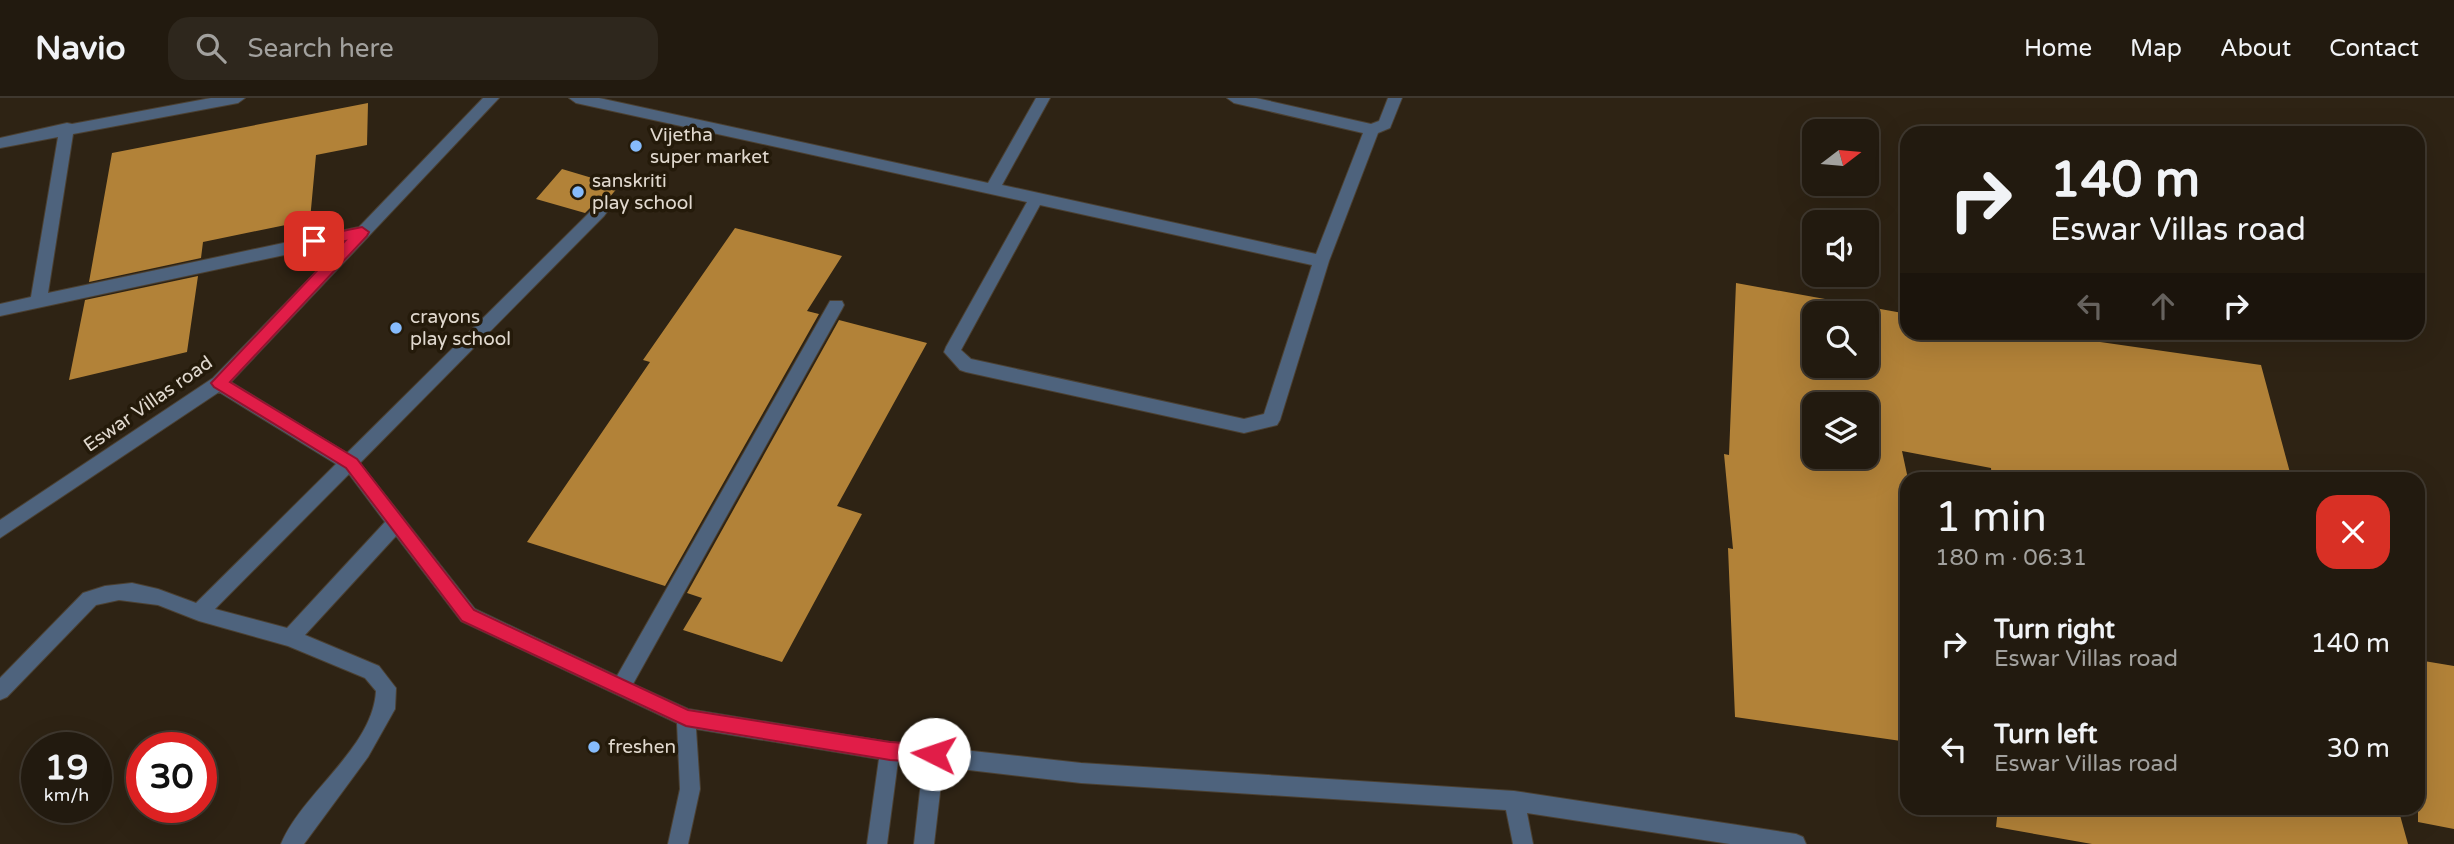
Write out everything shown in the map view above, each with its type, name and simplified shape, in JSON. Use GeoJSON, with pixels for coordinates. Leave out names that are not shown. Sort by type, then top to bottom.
{"type":"FeatureCollection","features":[{"type":"Feature","properties":{"kind":"street"},"geometry":{"type":"LineString","coordinates":[[0,143],[68,128],[238,98]]}},
{"type":"Feature","properties":{"kind":"street","name":"Eswar Villas road"},"geometry":{"type":"LineString","coordinates":[[2,528],[219,383],[492,98]]}},
{"type":"Feature","properties":{"kind":"street"},"geometry":{"type":"LineString","coordinates":[[576,98],[1321,261]]}},
{"type":"Feature","properties":{"kind":"street"},"geometry":{"type":"LineString","coordinates":[[633,111],[644,98]]}},
{"type":"Feature","properties":{"kind":"street"},"geometry":{"type":"LineString","coordinates":[[992,190],[1043,98]]}},
{"type":"Feature","properties":{"kind":"street"},"geometry":{"type":"LineString","coordinates":[[1234,98],[1372,130],[1385,124],[1395,98]]}},
{"type":"Feature","properties":{"kind":"street"},"geometry":{"type":"LineString","coordinates":[[38,303],[68,128]]}},
{"type":"Feature","properties":{"kind":"street"},"geometry":{"type":"LineString","coordinates":[[1036,199],[952,352],[966,365],[1244,426],[1271,420],[1321,261],[1372,130]]}},
{"type":"Feature","properties":{"kind":"street"},"geometry":{"type":"LineString","coordinates":[[199,613],[351,464],[599,212]]}},
{"type":"Feature","properties":{"kind":"street"},"geometry":{"type":"LineString","coordinates":[[0,310],[362,232]]}},
{"type":"Feature","properties":{"kind":"street"},"geometry":{"type":"LineString","coordinates":[[621,687],[836,305]]}},
{"type":"Feature","properties":{"kind":"street"},"geometry":{"type":"LineString","coordinates":[[219,383],[351,464],[468,615],[686,718],[890,751],[1081,773],[1514,801],[1796,844]]}},
{"type":"Feature","properties":{"kind":"street"},"geometry":{"type":"LineString","coordinates":[[290,638],[397,522]]}},
{"type":"Feature","properties":{"kind":"street"},"geometry":{"type":"LineString","coordinates":[[0,691],[90,599],[108,591],[131,589],[156,594],[199,613],[290,638],[372,672],[386,688],[385,709],[360,750],[291,844]]}},
{"type":"Feature","properties":{"kind":"street"},"geometry":{"type":"LineString","coordinates":[[678,844],[690,789],[686,718]]}},
{"type":"Feature","properties":{"kind":"street"},"geometry":{"type":"LineString","coordinates":[[877,844],[890,751]]}},
{"type":"Feature","properties":{"kind":"street"},"geometry":{"type":"LineString","coordinates":[[924,844],[934,754]]}},
{"type":"Feature","properties":{"kind":"street"},"geometry":{"type":"LineString","coordinates":[[1514,801],[1522,844]]}},
{"type":"Feature","properties":{"kind":"building"},"geometry":{"type":"Polygon","coordinates":[[[368,103],[367,145],[316,155],[310,220],[203,242],[201,258],[89,282],[112,153],[368,103]]]}},
{"type":"Feature","properties":{"kind":"building","name":"sanskriti play school"},"geometry":{"type":"Polygon","coordinates":[[[562,169],[619,186],[603,205],[592,206],[585,213],[536,199],[562,169]]]}},
{"type":"Feature","properties":{"kind":"building"},"geometry":{"type":"Polygon","coordinates":[[[735,228],[842,256],[807,311],[819,314],[665,586],[527,542],[650,362],[643,360],[735,228]]]}},
{"type":"Feature","properties":{"kind":"building"},"geometry":{"type":"Polygon","coordinates":[[[198,276],[187,352],[69,380],[85,300],[198,276]]]}},
{"type":"Feature","properties":{"kind":"building"},"geometry":{"type":"Polygon","coordinates":[[[1736,283],[1836,301],[1802,301],[1802,378],[1879,378],[1879,309],[1900,313],[1900,340],[2087,340],[2261,365],[2290,472],[1991,472],[1991,468],[1902,451],[1906,472],[1900,472],[1900,741],[1735,717],[1728,548],[1733,549],[1724,454],[1729,455],[1736,283]]]}},
{"type":"Feature","properties":{"kind":"building"},"geometry":{"type":"Polygon","coordinates":[[[839,320],[927,343],[837,506],[862,514],[782,662],[683,630],[702,598],[687,593],[839,320]]]}},
{"type":"Feature","properties":{"kind":"building"},"geometry":{"type":"Polygon","coordinates":[[[2425,661],[2454,666],[2454,829],[2418,822],[2418,815],[2425,815],[2425,661]]]}},
{"type":"Feature","properties":{"kind":"building"},"geometry":{"type":"Polygon","coordinates":[[[1997,815],[2400,815],[2408,844],[2092,844],[1996,827],[1997,815]]]}},
{"type":"Feature","properties":{"kind":"place","name":"Vijetha super market"},"geometry":{"type":"Point","coordinates":[636,146]}},
{"type":"Feature","properties":{"kind":"place","name":"sanskriti play school"},"geometry":{"type":"Point","coordinates":[578,192]}},
{"type":"Feature","properties":{"kind":"place","name":"crayons play school"},"geometry":{"type":"Point","coordinates":[396,328]}},
{"type":"Feature","properties":{"kind":"place","name":"freshen"},"geometry":{"type":"Point","coordinates":[594,747]}},
{"type":"Feature","properties":{"kind":"route"},"geometry":{"type":"LineString","coordinates":[[314,241],[362,232],[219,383],[351,464],[468,615],[686,718],[890,751],[934,754]]}}]}
